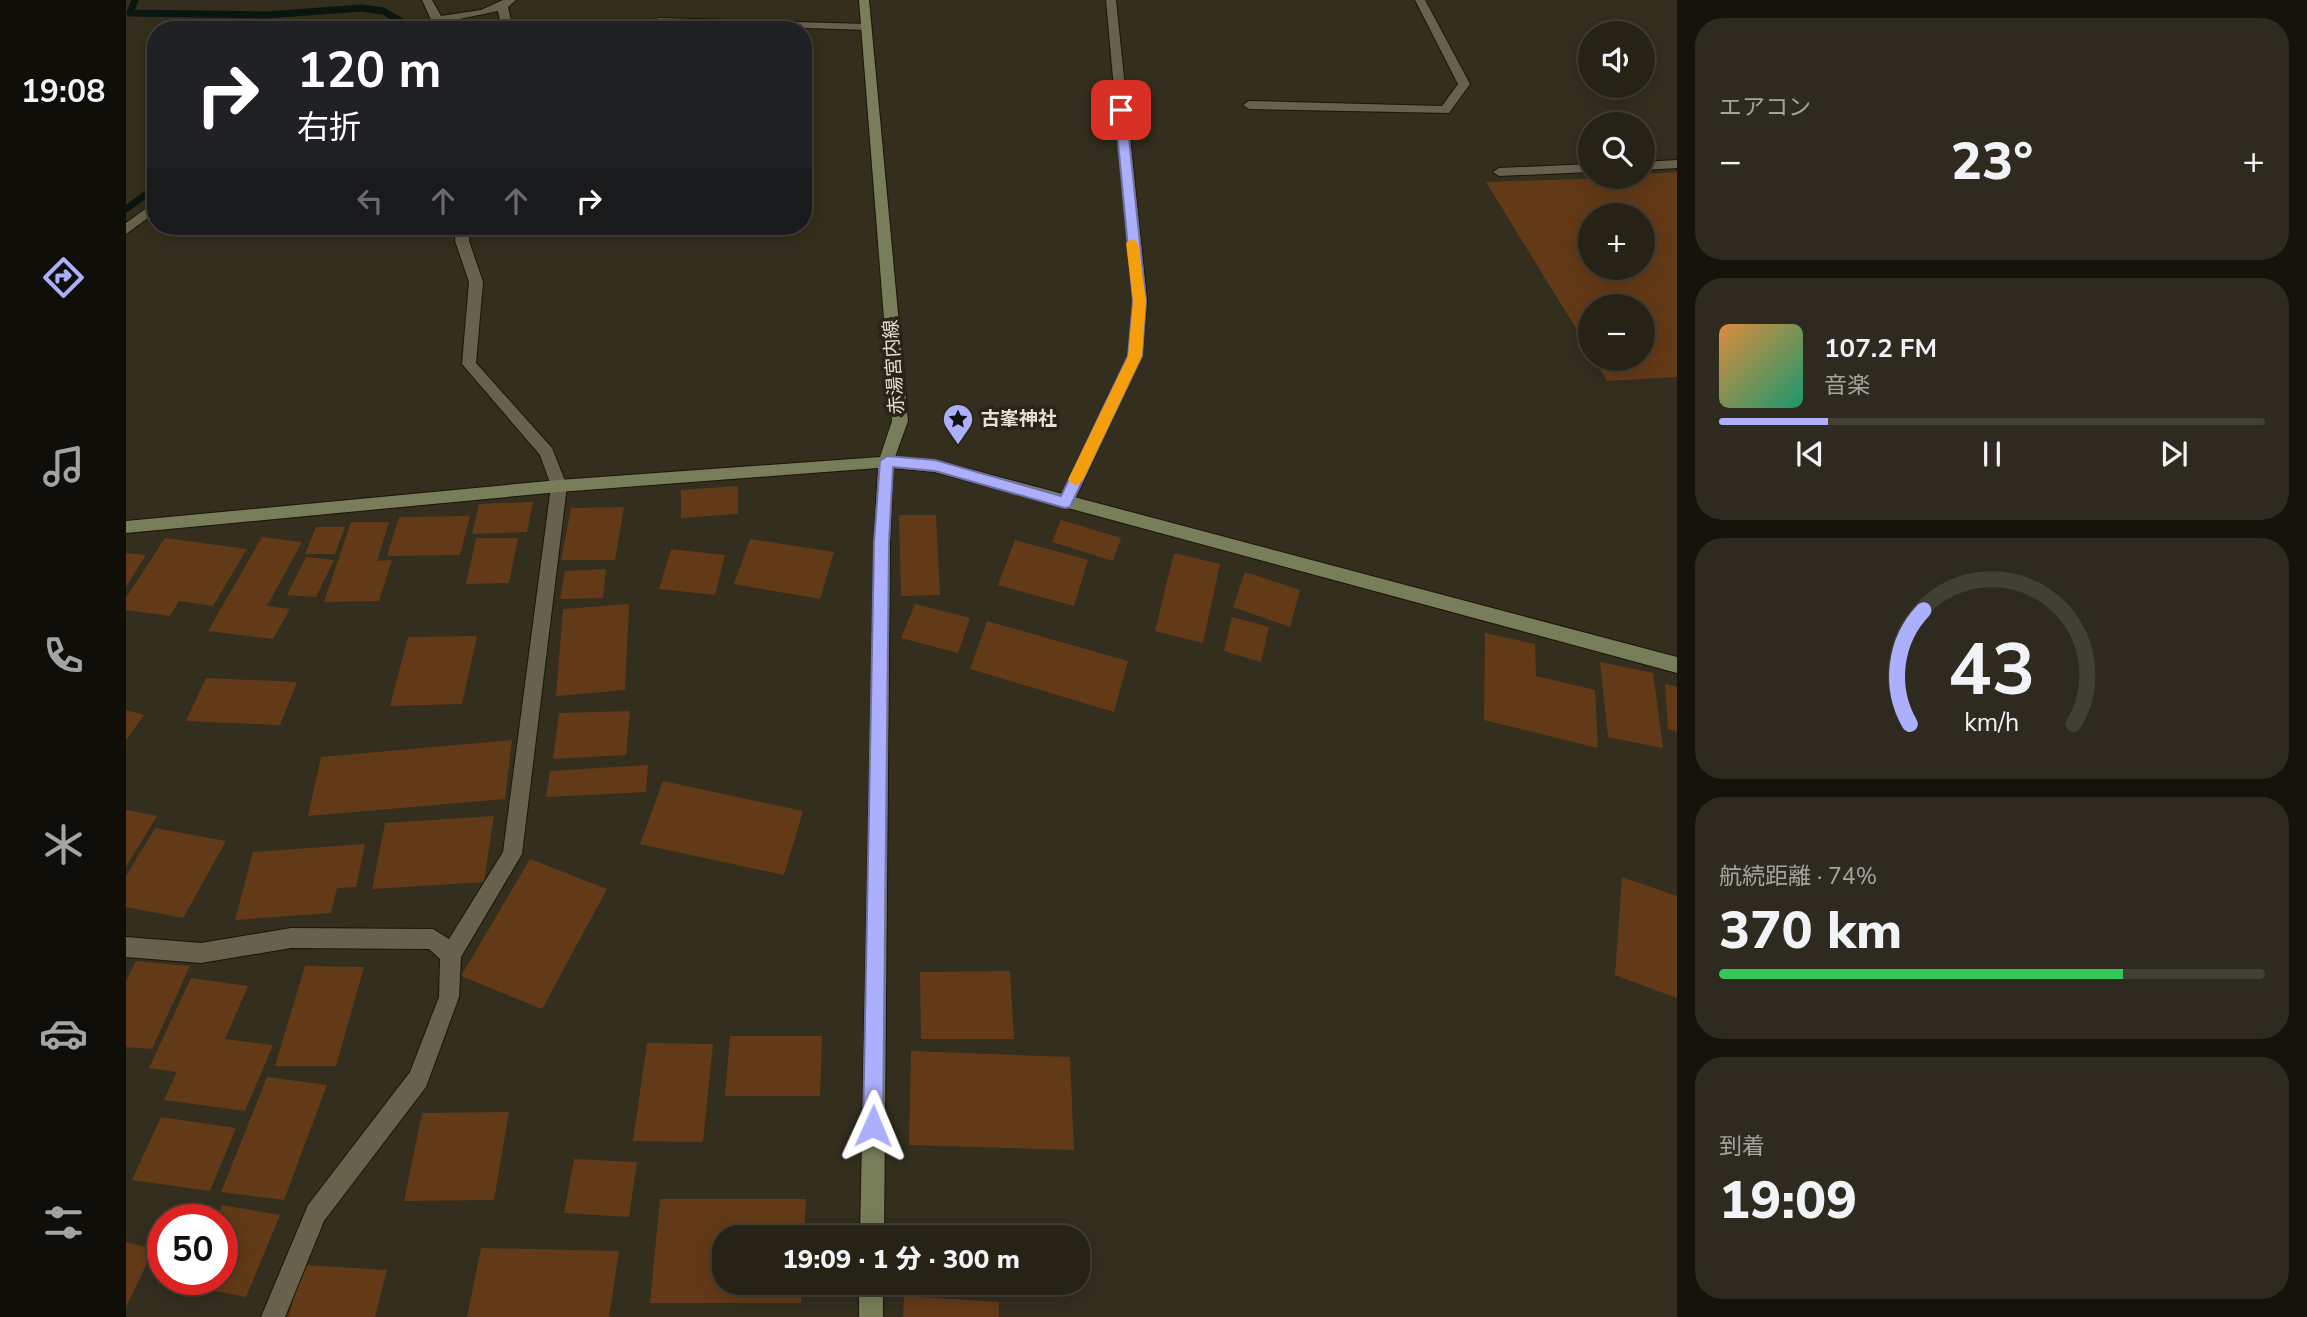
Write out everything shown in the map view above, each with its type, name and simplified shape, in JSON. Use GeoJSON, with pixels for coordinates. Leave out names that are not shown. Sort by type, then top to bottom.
{"type":"FeatureCollection","features":[{"type":"Feature","properties":{"kind":"main road","name":"赤湯宮内線"},"geometry":{"type":"LineString","coordinates":[[864,0],[900,421],[887,461],[881,542],[872,1225]]}},
{"type":"Feature","properties":{"kind":"main road"},"geometry":{"type":"LineString","coordinates":[[126,527],[559,486],[887,461],[935,466],[1677,665]]}},
{"type":"Feature","properties":{"kind":"main road"},"geometry":{"type":"LineString","coordinates":[[871,1295],[871,1317]]}},
{"type":"Feature","properties":{"kind":"street"},"geometry":{"type":"LineString","coordinates":[[427,0],[437,20],[455,19],[507,3],[508,21]]}},
{"type":"Feature","properties":{"kind":"street"},"geometry":{"type":"LineString","coordinates":[[1065,503],[1135,356],[1140,301],[1111,0]]}},
{"type":"Feature","properties":{"kind":"street"},"geometry":{"type":"LineString","coordinates":[[1249,105],[1445,110],[1464,84],[1420,0]]}},
{"type":"Feature","properties":{"kind":"street"},"geometry":{"type":"LineString","coordinates":[[812,25],[866,27]]}},
{"type":"Feature","properties":{"kind":"street"},"geometry":{"type":"LineString","coordinates":[[1655,165],[1677,164]]}},
{"type":"Feature","properties":{"kind":"street"},"geometry":{"type":"LineString","coordinates":[[1499,172],[1578,169]]}},
{"type":"Feature","properties":{"kind":"street"},"geometry":{"type":"LineString","coordinates":[[126,230],[147,212]]}},
{"type":"Feature","properties":{"kind":"street"},"geometry":{"type":"LineString","coordinates":[[272,1317],[316,1213],[418,1079],[449,997],[451,955],[512,855],[559,486],[547,452],[470,364],[476,282],[462,235]]}},
{"type":"Feature","properties":{"kind":"street"},"geometry":{"type":"LineString","coordinates":[[126,947],[201,953],[291,938],[433,939],[451,955]]}},
{"type":"Feature","properties":{"kind":"building"},"geometry":{"type":"Polygon","coordinates":[[[1677,172],[1677,377],[1607,381],[1601,371],[1655,371],[1655,294],[1578,294],[1578,332],[1486,182],[1578,179],[1578,189],[1655,189],[1655,173],[1677,172]]]}},
{"type":"Feature","properties":{"kind":"building"},"geometry":{"type":"Polygon","coordinates":[[[738,486],[738,514],[681,518],[681,490],[738,486]]]}},
{"type":"Feature","properties":{"kind":"building"},"geometry":{"type":"Polygon","coordinates":[[[533,502],[527,532],[472,534],[479,504],[533,502]]]}},
{"type":"Feature","properties":{"kind":"building"},"geometry":{"type":"Polygon","coordinates":[[[624,507],[615,560],[561,560],[571,508],[624,507]]]}},
{"type":"Feature","properties":{"kind":"building"},"geometry":{"type":"Polygon","coordinates":[[[899,515],[936,515],[940,595],[901,596],[899,515]]]}},
{"type":"Feature","properties":{"kind":"building"},"geometry":{"type":"Polygon","coordinates":[[[470,516],[460,555],[387,556],[399,517],[470,516]]]}},
{"type":"Feature","properties":{"kind":"building"},"geometry":{"type":"Polygon","coordinates":[[[1061,520],[1121,538],[1113,561],[1052,542],[1061,520]]]}},
{"type":"Feature","properties":{"kind":"building"},"geometry":{"type":"Polygon","coordinates":[[[351,522],[389,522],[377,561],[392,560],[379,601],[324,602],[351,522]]]}},
{"type":"Feature","properties":{"kind":"building"},"geometry":{"type":"Polygon","coordinates":[[[316,527],[345,527],[335,554],[305,554],[316,527]]]}},
{"type":"Feature","properties":{"kind":"building"},"geometry":{"type":"Polygon","coordinates":[[[262,537],[302,542],[267,606],[290,609],[273,639],[208,631],[262,537]]]}},
{"type":"Feature","properties":{"kind":"building"},"geometry":{"type":"Polygon","coordinates":[[[165,538],[247,549],[213,606],[179,601],[170,616],[126,610],[126,598],[165,538]]]}},
{"type":"Feature","properties":{"kind":"building"},"geometry":{"type":"Polygon","coordinates":[[[476,538],[518,538],[509,583],[466,584],[476,538]]]}},
{"type":"Feature","properties":{"kind":"building"},"geometry":{"type":"Polygon","coordinates":[[[750,539],[834,552],[820,599],[734,584],[750,539]]]}},
{"type":"Feature","properties":{"kind":"building"},"geometry":{"type":"Polygon","coordinates":[[[1015,540],[1088,560],[1074,606],[998,585],[1015,540]]]}},
{"type":"Feature","properties":{"kind":"building"},"geometry":{"type":"Polygon","coordinates":[[[671,549],[725,555],[715,595],[659,589],[671,549]]]}},
{"type":"Feature","properties":{"kind":"building"},"geometry":{"type":"Polygon","coordinates":[[[126,553],[146,555],[126,587],[126,553]]]}},
{"type":"Feature","properties":{"kind":"building"},"geometry":{"type":"Polygon","coordinates":[[[1174,553],[1220,564],[1203,643],[1155,631],[1174,553]]]}},
{"type":"Feature","properties":{"kind":"building"},"geometry":{"type":"Polygon","coordinates":[[[306,557],[334,560],[316,597],[287,595],[306,557]]]}},
{"type":"Feature","properties":{"kind":"building"},"geometry":{"type":"Polygon","coordinates":[[[606,569],[603,598],[560,599],[565,571],[606,569]]]}},
{"type":"Feature","properties":{"kind":"building"},"geometry":{"type":"Polygon","coordinates":[[[1245,572],[1300,590],[1290,627],[1233,607],[1245,572]]]}},
{"type":"Feature","properties":{"kind":"building"},"geometry":{"type":"Polygon","coordinates":[[[629,604],[625,690],[556,696],[563,609],[629,604]]]}},
{"type":"Feature","properties":{"kind":"building"},"geometry":{"type":"Polygon","coordinates":[[[915,604],[970,618],[958,653],[901,638],[915,604]]]}},
{"type":"Feature","properties":{"kind":"building"},"geometry":{"type":"Polygon","coordinates":[[[1232,617],[1269,627],[1261,662],[1224,651],[1232,617]]]}},
{"type":"Feature","properties":{"kind":"building"},"geometry":{"type":"Polygon","coordinates":[[[987,621],[1128,661],[1114,712],[970,669],[987,621]]]}},
{"type":"Feature","properties":{"kind":"building"},"geometry":{"type":"Polygon","coordinates":[[[1485,633],[1535,644],[1536,676],[1595,690],[1598,748],[1484,720],[1485,633]]]}},
{"type":"Feature","properties":{"kind":"building"},"geometry":{"type":"Polygon","coordinates":[[[477,636],[462,704],[390,706],[408,637],[477,636]]]}},
{"type":"Feature","properties":{"kind":"building"},"geometry":{"type":"Polygon","coordinates":[[[1600,662],[1653,673],[1663,748],[1608,737],[1600,662]]]}},
{"type":"Feature","properties":{"kind":"building"},"geometry":{"type":"Polygon","coordinates":[[[206,678],[297,682],[280,725],[186,721],[206,678]]]}},
{"type":"Feature","properties":{"kind":"building"},"geometry":{"type":"Polygon","coordinates":[[[1665,684],[1677,687],[1677,732],[1668,729],[1665,684]]]}},
{"type":"Feature","properties":{"kind":"building"},"geometry":{"type":"Polygon","coordinates":[[[126,710],[144,715],[126,740],[126,710]]]}},
{"type":"Feature","properties":{"kind":"building"},"geometry":{"type":"Polygon","coordinates":[[[630,711],[626,755],[553,759],[559,713],[630,711]]]}},
{"type":"Feature","properties":{"kind":"building"},"geometry":{"type":"Polygon","coordinates":[[[512,740],[505,799],[308,816],[321,757],[512,740]]]}},
{"type":"Feature","properties":{"kind":"building"},"geometry":{"type":"Polygon","coordinates":[[[648,765],[646,792],[546,797],[550,771],[648,765]]]}},
{"type":"Feature","properties":{"kind":"building"},"geometry":{"type":"Polygon","coordinates":[[[663,781],[803,811],[784,875],[640,844],[663,781]]]}},
{"type":"Feature","properties":{"kind":"building"},"geometry":{"type":"Polygon","coordinates":[[[126,810],[157,816],[126,867],[126,810]]]}},
{"type":"Feature","properties":{"kind":"building"},"geometry":{"type":"Polygon","coordinates":[[[494,816],[484,882],[372,889],[385,823],[494,816]]]}},
{"type":"Feature","properties":{"kind":"building"},"geometry":{"type":"Polygon","coordinates":[[[155,828],[226,841],[183,918],[126,907],[126,876],[155,828]]]}},
{"type":"Feature","properties":{"kind":"building"},"geometry":{"type":"Polygon","coordinates":[[[365,844],[356,887],[337,888],[331,913],[235,920],[253,852],[365,844]]]}},
{"type":"Feature","properties":{"kind":"building"},"geometry":{"type":"Polygon","coordinates":[[[530,859],[607,889],[542,1009],[461,976],[530,859]]]}},
{"type":"Feature","properties":{"kind":"building"},"geometry":{"type":"Polygon","coordinates":[[[1622,877],[1677,896],[1677,998],[1615,975],[1622,877]]]}},
{"type":"Feature","properties":{"kind":"building"},"geometry":{"type":"Polygon","coordinates":[[[136,961],[190,966],[152,1049],[126,1047],[126,981],[136,961]]]}},
{"type":"Feature","properties":{"kind":"building"},"geometry":{"type":"Polygon","coordinates":[[[305,966],[364,967],[336,1066],[275,1066],[305,966]]]}},
{"type":"Feature","properties":{"kind":"building"},"geometry":{"type":"Polygon","coordinates":[[[1010,971],[1014,1039],[921,1039],[920,972],[1010,971]]]}},
{"type":"Feature","properties":{"kind":"building"},"geometry":{"type":"Polygon","coordinates":[[[191,978],[248,986],[225,1039],[273,1045],[245,1111],[164,1100],[177,1072],[149,1068],[191,978]]]}},
{"type":"Feature","properties":{"kind":"building"},"geometry":{"type":"Polygon","coordinates":[[[730,1036],[822,1036],[820,1096],[725,1096],[730,1036]]]}},
{"type":"Feature","properties":{"kind":"building"},"geometry":{"type":"Polygon","coordinates":[[[647,1043],[713,1044],[703,1142],[633,1141],[647,1043]]]}},
{"type":"Feature","properties":{"kind":"building"},"geometry":{"type":"Polygon","coordinates":[[[911,1051],[1070,1057],[1074,1150],[909,1145],[911,1051]]]}},
{"type":"Feature","properties":{"kind":"building"},"geometry":{"type":"Polygon","coordinates":[[[267,1077],[327,1085],[284,1200],[221,1192],[267,1077]]]}},
{"type":"Feature","properties":{"kind":"building"},"geometry":{"type":"Polygon","coordinates":[[[509,1112],[494,1200],[404,1201],[422,1113],[509,1112]]]}},
{"type":"Feature","properties":{"kind":"building"},"geometry":{"type":"Polygon","coordinates":[[[161,1117],[236,1128],[210,1191],[132,1180],[161,1117]]]}},
{"type":"Feature","properties":{"kind":"building"},"geometry":{"type":"Polygon","coordinates":[[[574,1159],[637,1162],[629,1217],[564,1213],[574,1159]]]}},
{"type":"Feature","properties":{"kind":"building"},"geometry":{"type":"Polygon","coordinates":[[[660,1199],[806,1199],[805,1225],[712,1225],[712,1295],[801,1295],[801,1303],[650,1303],[660,1199]]]}},
{"type":"Feature","properties":{"kind":"building"},"geometry":{"type":"Polygon","coordinates":[[[238,1208],[280,1215],[246,1297],[235,1295],[238,1295],[238,1208]]]}},
{"type":"Feature","properties":{"kind":"building"},"geometry":{"type":"Polygon","coordinates":[[[126,1242],[147,1247],[147,1264],[126,1307],[126,1242]]]}},
{"type":"Feature","properties":{"kind":"building"},"geometry":{"type":"Polygon","coordinates":[[[481,1248],[619,1251],[609,1317],[467,1317],[481,1248]]]}},
{"type":"Feature","properties":{"kind":"building"},"geometry":{"type":"Polygon","coordinates":[[[304,1265],[387,1270],[375,1317],[288,1317],[304,1265]]]}},
{"type":"Feature","properties":{"kind":"building"},"geometry":{"type":"Polygon","coordinates":[[[904,1296],[999,1302],[999,1317],[903,1317],[904,1296]]]}},
{"type":"Feature","properties":{"kind":"waterway"},"geometry":{"type":"LineString","coordinates":[[135,0],[130,13],[266,15],[362,8],[383,11],[400,21]]}},
{"type":"Feature","properties":{"kind":"waterway"},"geometry":{"type":"LineString","coordinates":[[126,209],[147,194]]}},
{"type":"Feature","properties":{"kind":"slow traffic"},"geometry":{"type":"LineString","coordinates":[[1076,480],[1135,356],[1140,301],[1132,243]]}},
{"type":"Feature","properties":{"kind":"place","name":"古峯神社"},"geometry":{"type":"Point","coordinates":[958,446]}},
{"type":"Feature","properties":{"kind":"route"},"geometry":{"type":"LineString","coordinates":[[873,1126],[881,542],[887,461],[935,466],[1065,503],[1135,356],[1140,301],[1121,110]]}}]}
